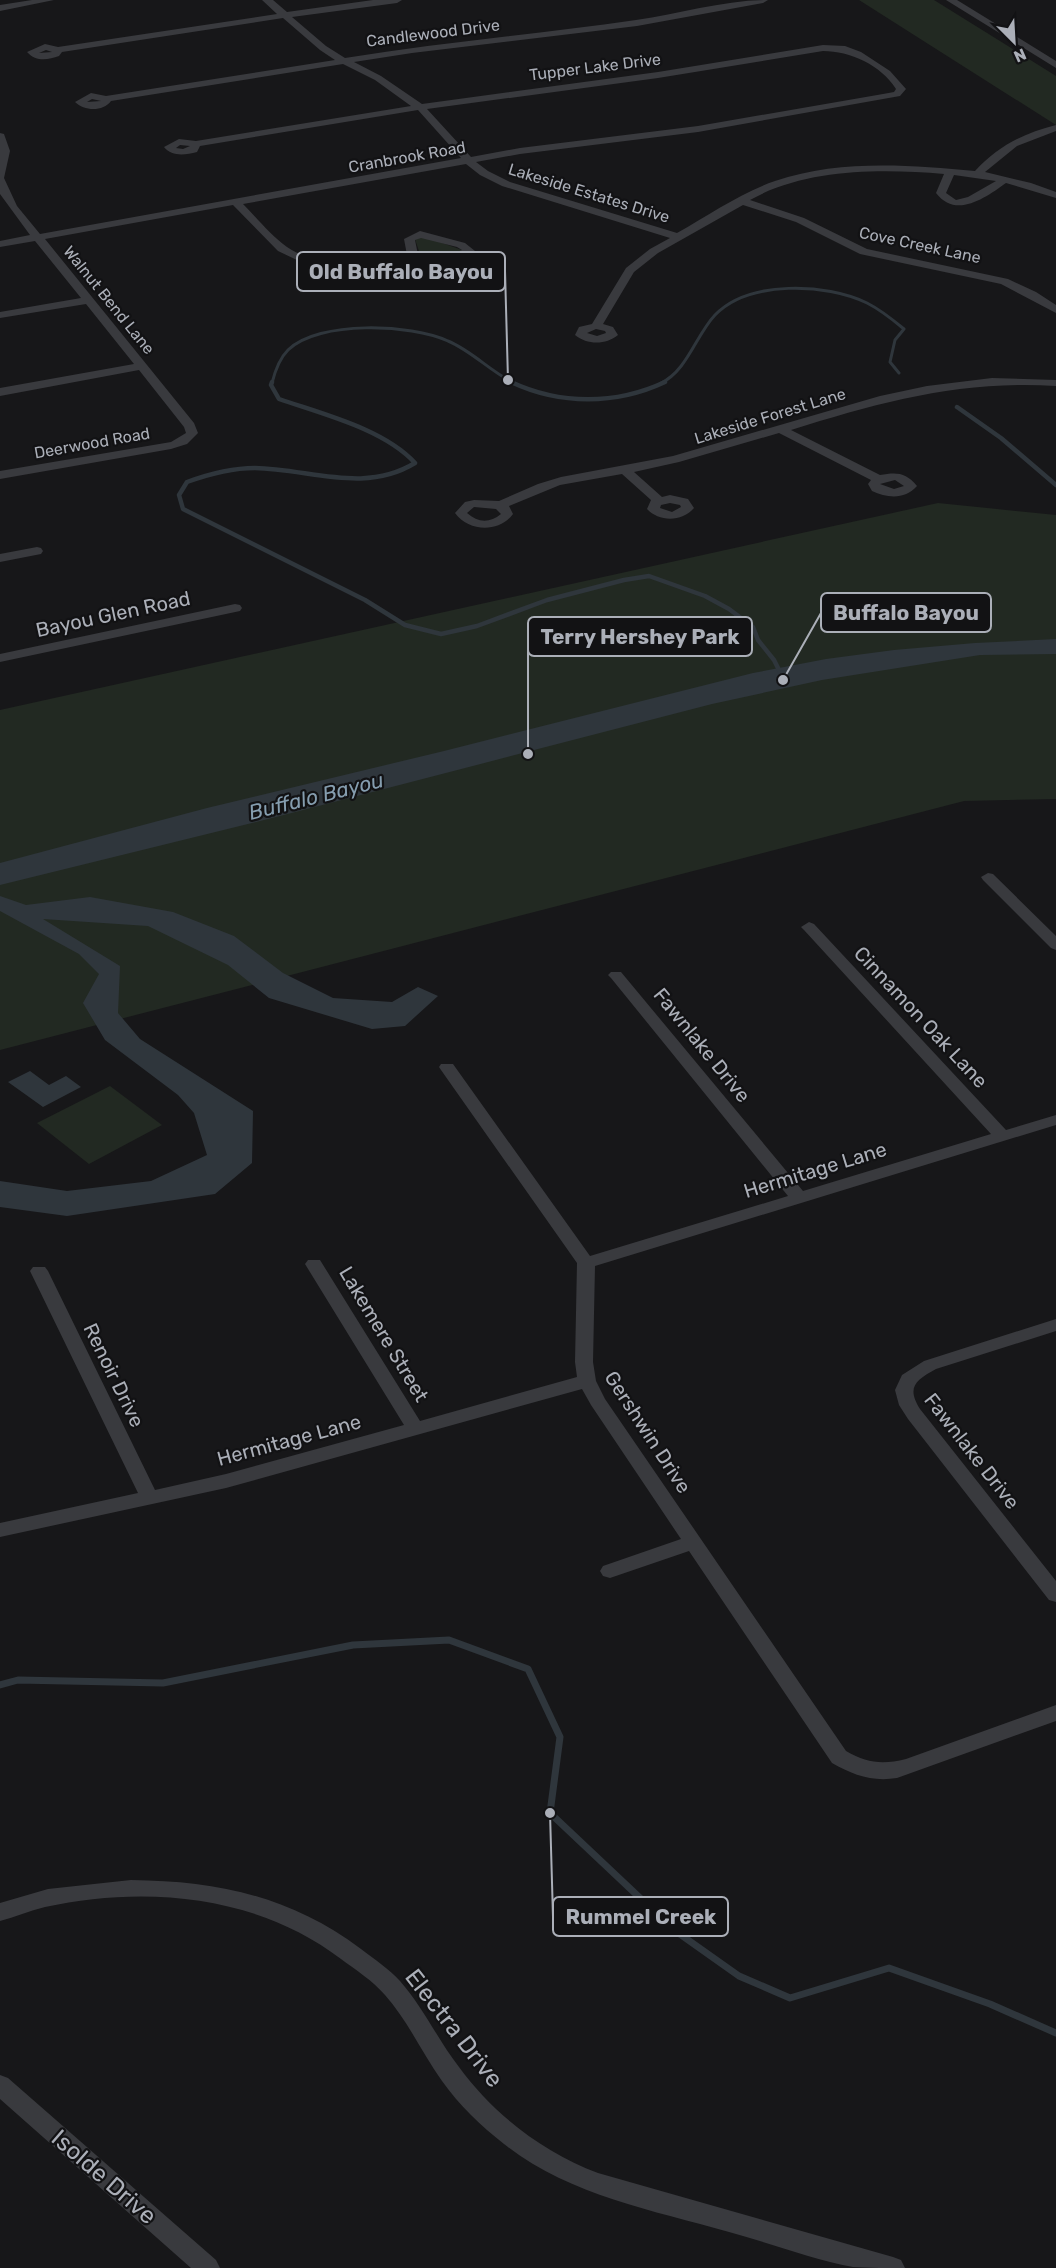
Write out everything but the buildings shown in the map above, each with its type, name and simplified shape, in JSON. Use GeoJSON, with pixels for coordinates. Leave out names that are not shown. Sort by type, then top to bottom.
{"type":"FeatureCollection","features":[{"type":"Feature","properties":{"kind":"street"},"geometry":{"type":"LineString","coordinates":[[0,8],[49,0]]}},
{"type":"Feature","properties":{"kind":"street","name":"Lakeside Estates Drive"},"geometry":{"type":"LineString","coordinates":[[267,0],[342,60],[378,78],[420,107],[469,161],[484,173],[506,184],[679,237]]}},
{"type":"Feature","properties":{"kind":"street"},"geometry":{"type":"LineString","coordinates":[[58,50],[397,0]]}},
{"type":"Feature","properties":{"kind":"street","name":"Candlewood Drive"},"geometry":{"type":"LineString","coordinates":[[106,99],[342,60],[637,23],[763,0]]}},
{"type":"Feature","properties":{"kind":"street"},"geometry":{"type":"LineString","coordinates":[[951,0],[1056,64]]}},
{"type":"Feature","properties":{"kind":"street","name":"Tupper Lake Drive"},"geometry":{"type":"LineString","coordinates":[[196,144],[511,93],[658,75],[823,48],[840,48],[859,55],[900,84],[901,89],[897,94],[820,108]]}},
{"type":"Feature","properties":{"kind":"street","name":"Cranbrook Road"},"geometry":{"type":"LineString","coordinates":[[0,244],[520,151],[698,129],[820,108]]}},
{"type":"Feature","properties":{"kind":"street"},"geometry":{"type":"LineString","coordinates":[[978,174],[1000,152],[1017,141],[1056,128]]}},
{"type":"Feature","properties":{"kind":"street","name":"Walnut Bend Lane"},"geometry":{"type":"LineString","coordinates":[[0,136],[4,141],[5,156],[0,178],[4,192],[13,207],[190,426],[192,433],[188,438]]}},
{"type":"Feature","properties":{"kind":"street"},"geometry":{"type":"LineString","coordinates":[[596,326],[630,270],[679,237],[757,192],[779,183],[836,171],[910,168],[978,174],[1056,195]]}},
{"type":"Feature","properties":{"kind":"street"},"geometry":{"type":"LineString","coordinates":[[951,171],[941,193],[946,199],[958,203],[972,201],[1004,180]]}},
{"type":"Feature","properties":{"kind":"street","name":"Cove Creek Lane"},"geometry":{"type":"LineString","coordinates":[[742,201],[800,220],[864,252],[964,271],[1004,282],[1032,294],[1056,310]]}},
{"type":"Feature","properties":{"kind":"street"},"geometry":{"type":"LineString","coordinates":[[236,202],[279,246],[302,258],[340,262],[455,256],[470,251],[461,245],[420,234],[409,239],[413,258]]}},
{"type":"Feature","properties":{"kind":"street"},"geometry":{"type":"LineString","coordinates":[[0,315],[89,300]]}},
{"type":"Feature","properties":{"kind":"street"},"geometry":{"type":"LineString","coordinates":[[0,392],[142,366]]}},
{"type":"Feature","properties":{"kind":"street","name":"Lakeside Forest Lane"},"geometry":{"type":"LineString","coordinates":[[499,505],[530,490],[556,482],[711,451],[838,411],[970,383],[1017,380],[1056,383]]}},
{"type":"Feature","properties":{"kind":"street"},"geometry":{"type":"LineString","coordinates":[[780,429],[878,479]]}},
{"type":"Feature","properties":{"kind":"street","name":"Deerwood Road"},"geometry":{"type":"LineString","coordinates":[[0,475],[178,444],[188,438]]}},
{"type":"Feature","properties":{"kind":"street"},"geometry":{"type":"LineString","coordinates":[[625,470],[659,501]]}},
{"type":"Feature","properties":{"kind":"street"},"geometry":{"type":"LineString","coordinates":[[0,558],[37,551]]}},
{"type":"Feature","properties":{"kind":"street","name":"Bayou Glen Road"},"geometry":{"type":"LineString","coordinates":[[0,658],[235,608]]}},
{"type":"Feature","properties":{"kind":"street"},"geometry":{"type":"LineString","coordinates":[[988,877],[1056,945]]}},
{"type":"Feature","properties":{"kind":"street","name":"Cinnamon Oak Lane"},"geometry":{"type":"LineString","coordinates":[[809,927],[1002,1136]]}},
{"type":"Feature","properties":{"kind":"street","name":"Fawnlake Drive"},"geometry":{"type":"LineString","coordinates":[[616,975],[800,1198]]}},
{"type":"Feature","properties":{"kind":"street"},"geometry":{"type":"LineString","coordinates":[[447,1067],[586,1263]]}},
{"type":"Feature","properties":{"kind":"street","name":"Hermitage Lane"},"geometry":{"type":"LineString","coordinates":[[586,1263],[1056,1120]]}},
{"type":"Feature","properties":{"kind":"street","name":"Gershwin Drive"},"geometry":{"type":"LineString","coordinates":[[586,1263],[584,1362],[587,1381],[597,1401],[839,1757],[858,1768],[883,1773],[908,1767],[1056,1713]]}},
{"type":"Feature","properties":{"kind":"street","name":"Lakemere Street"},"geometry":{"type":"LineString","coordinates":[[314,1264],[415,1428]]}},
{"type":"Feature","properties":{"kind":"street","name":"Renoir Drive"},"geometry":{"type":"LineString","coordinates":[[39,1272],[150,1498]]}},
{"type":"Feature","properties":{"kind":"street","name":"Fawnlake Drive"},"geometry":{"type":"LineString","coordinates":[[1056,1325],[964,1354],[912,1374],[904,1387],[904,1400],[1056,1595]]}},
{"type":"Feature","properties":{"kind":"street","name":"Hermitage Lane"},"geometry":{"type":"LineString","coordinates":[[0,1530],[226,1480],[587,1381]]}},
{"type":"Feature","properties":{"kind":"street"},"geometry":{"type":"LineString","coordinates":[[610,1571],[694,1542]]}},
{"type":"Feature","properties":{"kind":"street","name":"Electra Drive"},"geometry":{"type":"LineString","coordinates":[[0,1912],[48,1898],[135,1888],[191,1890],[245,1898],[306,1923],[345,1947],[394,1990],[453,2077],[483,2109],[519,2142],[554,2166],[595,2183],[842,2262],[893,2268]]}},
{"type":"Feature","properties":{"kind":"street","name":"Isolde Drive"},"geometry":{"type":"LineString","coordinates":[[0,2085],[208,2268]]}},
{"type":"Feature","properties":{"kind":"shaded area"},"geometry":{"type":"Polygon","coordinates":[[[859,0],[934,0],[1056,76],[1056,125],[859,0]]]}},
{"type":"Feature","properties":{"kind":"shaded area"},"geometry":{"type":"Polygon","coordinates":[[[428,238],[462,250],[458,253],[427,255],[419,251],[415,239],[428,238]]]}},
{"type":"Feature","properties":{"kind":"shaded area"},"geometry":{"type":"Polygon","coordinates":[[[938,503],[1056,515],[1056,799],[964,801],[0,1050],[0,710],[938,503]]]}},
{"type":"Feature","properties":{"kind":"shaded area"},"geometry":{"type":"Polygon","coordinates":[[[110,1086],[162,1125],[89,1164],[37,1123],[110,1086]]]}},
{"type":"Feature","properties":{"kind":"water"},"geometry":{"type":"Polygon","coordinates":[[[1056,639],[1056,654],[980,655],[822,680],[712,704],[276,817],[0,885],[0,863],[207,808],[753,673],[826,659],[894,650],[1056,639]]]}},
{"type":"Feature","properties":{"kind":"water"},"geometry":{"type":"Polygon","coordinates":[[[0,896],[26,905],[90,897],[173,912],[234,936],[283,973],[333,998],[392,1002],[418,987],[438,996],[405,1026],[372,1029],[269,998],[228,965],[148,926],[43,919],[120,966],[118,1013],[140,1039],[253,1111],[252,1163],[215,1194],[67,1216],[0,1207],[0,1181],[67,1191],[151,1181],[207,1155],[194,1113],[178,1095],[105,1040],[83,1003],[99,974],[79,954],[0,911],[0,896]]]}},
{"type":"Feature","properties":{"kind":"water"},"geometry":{"type":"Polygon","coordinates":[[[30,1071],[49,1085],[66,1076],[81,1087],[43,1107],[8,1082],[30,1071]]]}},
{"type":"Feature","properties":{"kind":"waterway"},"geometry":{"type":"LineString","coordinates":[[661,383],[678,370],[715,315],[730,304],[747,296],[788,288],[810,289],[850,296],[867,303],[891,318],[904,329],[895,340],[890,362],[899,373]]}},
{"type":"Feature","properties":{"kind":"waterway"},"geometry":{"type":"LineString","coordinates":[[272,383],[282,357],[302,340],[342,329],[366,328],[389,328],[432,335],[465,350],[514,383]]}},
{"type":"Feature","properties":{"kind":"waterway"},"geometry":{"type":"LineString","coordinates":[[272,382],[271,385],[279,399],[370,432],[402,451],[415,463],[396,472],[376,477],[356,478],[336,478],[255,468],[221,472],[187,482],[179,495],[183,509],[365,600],[405,625],[441,634],[477,626],[547,600],[624,580],[649,576],[705,596],[729,609],[753,627],[758,640],[774,660],[780,672]]}},
{"type":"Feature","properties":{"kind":"waterway"},"geometry":{"type":"LineString","coordinates":[[511,382],[549,395],[588,399],[627,395],[665,382]]}},
{"type":"Feature","properties":{"kind":"waterway"},"geometry":{"type":"LineString","coordinates":[[957,407],[1001,438],[1056,485]]}},
{"type":"Feature","properties":{"kind":"waterway"},"geometry":{"type":"LineString","coordinates":[[0,1685],[18,1680],[163,1683],[353,1645],[449,1640],[528,1669],[560,1737],[550,1813],[674,1930],[739,1976],[790,1998],[889,1968],[990,2004],[1056,2033]]}},
{"type":"Feature","properties":{"kind":"place","name":"Old Buffalo Bayou"},"geometry":{"type":"Point","coordinates":[508,380]}},
{"type":"Feature","properties":{"kind":"place","name":"Buffalo Bayou"},"geometry":{"type":"Point","coordinates":[783,680]}},
{"type":"Feature","properties":{"kind":"place","name":"Terry Hershey Park"},"geometry":{"type":"Point","coordinates":[528,754]}},
{"type":"Feature","properties":{"kind":"place","name":"Rummel Creek"},"geometry":{"type":"Point","coordinates":[550,1813]}}]}
